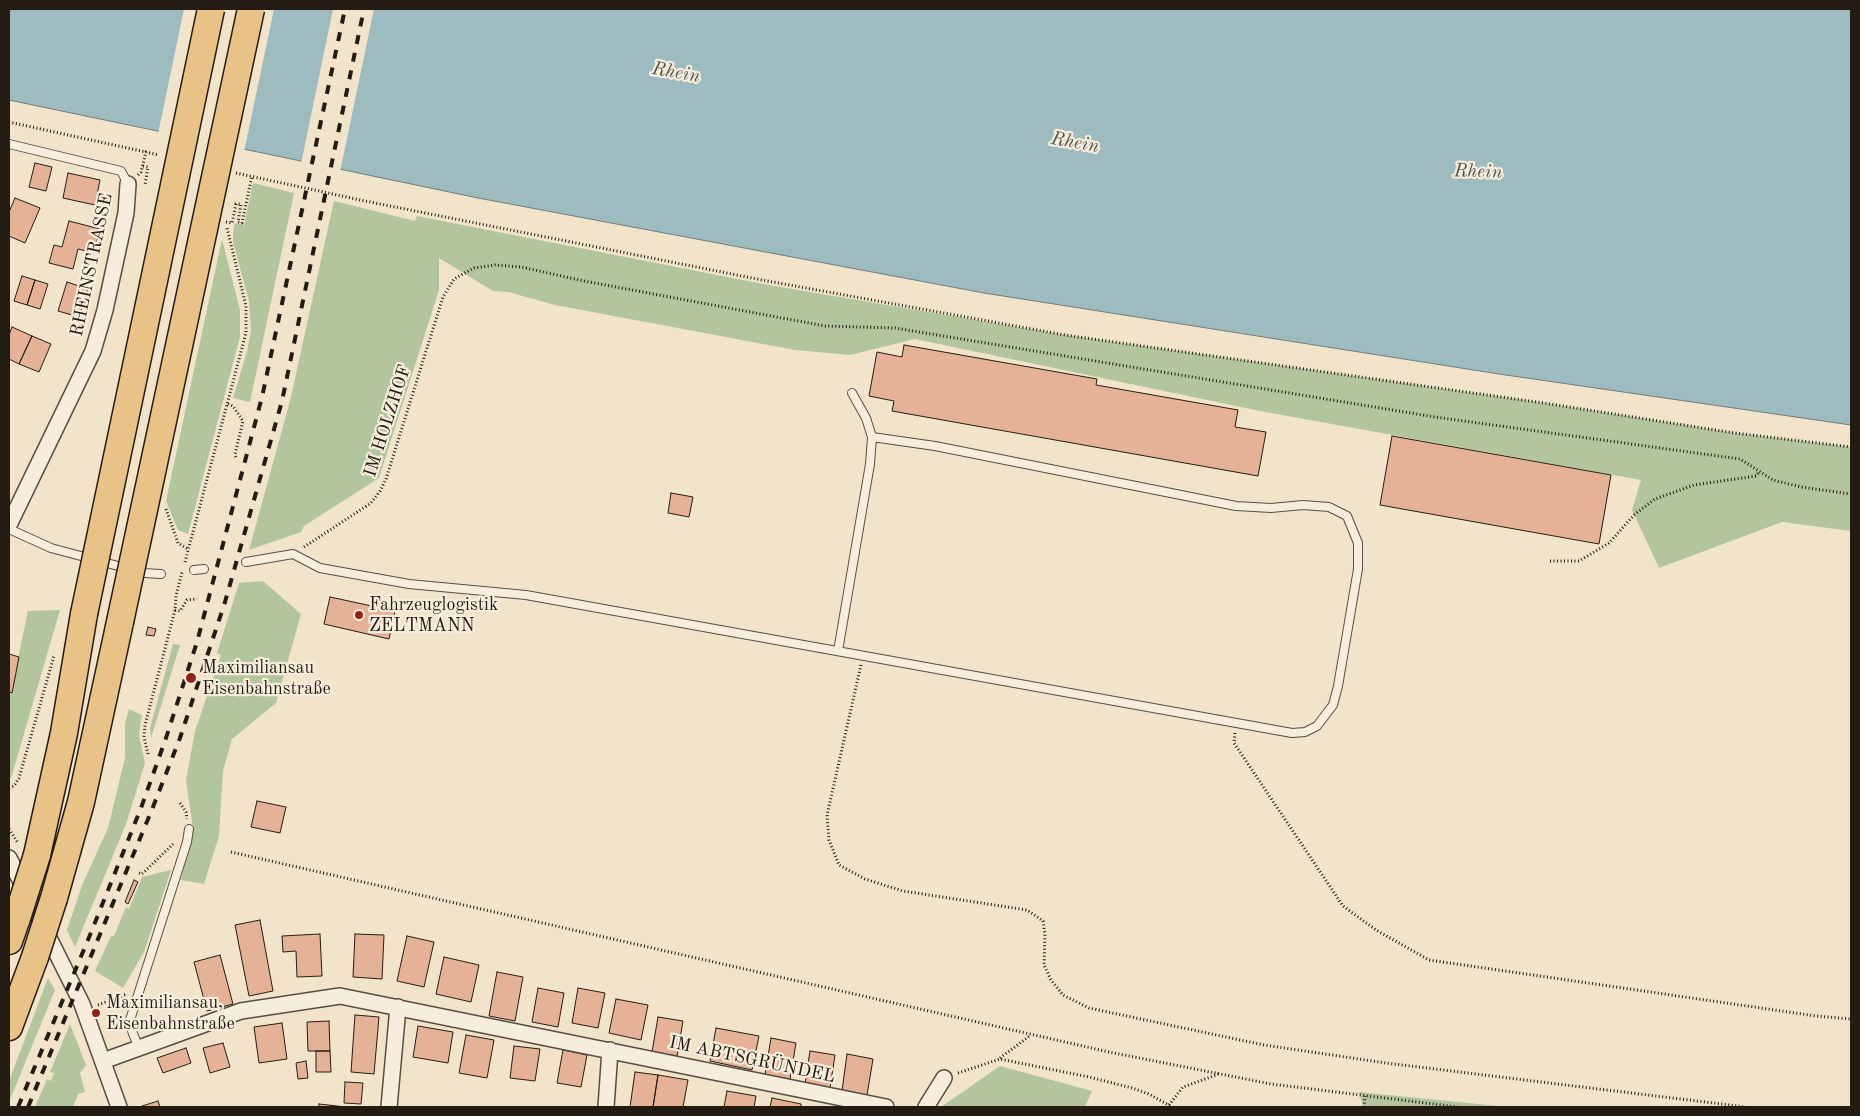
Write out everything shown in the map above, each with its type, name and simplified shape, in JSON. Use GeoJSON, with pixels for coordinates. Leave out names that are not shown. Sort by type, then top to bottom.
{"type":"FeatureCollection","features":[{"type":"Feature","properties":{"kind":"highway"},"geometry":{"type":"LineString","coordinates":[[13,929],[36,855],[64,733],[84,614],[211,9]]}},
{"type":"Feature","properties":{"kind":"highway"},"geometry":{"type":"LineString","coordinates":[[9,1027],[54,898],[81,802],[252,9]]}},
{"type":"Feature","properties":{"kind":"street","name":"RHEINSTRASSE"},"geometry":{"type":"LineString","coordinates":[[9,525],[93,351],[105,310],[126,213],[128,184]]}},
{"type":"Feature","properties":{"kind":"street"},"geometry":{"type":"LineString","coordinates":[[9,858],[82,1004],[119,1107]]}},
{"type":"Feature","properties":{"kind":"street","name":"IM ABTSGRÜNDEL"},"geometry":{"type":"LineString","coordinates":[[102,1061],[241,1011],[340,996],[886,1107]]}},
{"type":"Feature","properties":{"kind":"street"},"geometry":{"type":"LineString","coordinates":[[389,1107],[398,1007]]}},
{"type":"Feature","properties":{"kind":"street"},"geometry":{"type":"LineString","coordinates":[[606,1107],[610,1050]]}},
{"type":"Feature","properties":{"kind":"street"},"geometry":{"type":"LineString","coordinates":[[926,1107],[944,1078]]}},
{"type":"Feature","properties":{"kind":"lane","name":"RHEINSTRASSE"},"geometry":{"type":"LineString","coordinates":[[9,144],[121,171],[128,184]]}},
{"type":"Feature","properties":{"kind":"lane"},"geometry":{"type":"LineString","coordinates":[[838,651],[870,464],[872,437],[866,418],[852,393]]}},
{"type":"Feature","properties":{"kind":"lane"},"geometry":{"type":"LineString","coordinates":[[246,562],[293,554],[320,568],[409,584],[526,595],[1292,733],[1305,732],[1317,726],[1333,705],[1358,569],[1358,543],[1348,516],[1330,507],[1303,505],[1270,508],[1236,506],[935,446],[872,437]]}},
{"type":"Feature","properties":{"kind":"lane"},"geometry":{"type":"LineString","coordinates":[[9,529],[51,548],[144,573],[161,574]]}},
{"type":"Feature","properties":{"kind":"lane"},"geometry":{"type":"LineString","coordinates":[[194,570],[204,569]]}},
{"type":"Feature","properties":{"kind":"lane"},"geometry":{"type":"LineString","coordinates":[[139,1049],[129,1023],[189,829]]}},
{"type":"Feature","properties":{"kind":"path"},"geometry":{"type":"LineString","coordinates":[[9,122],[165,156]]}},
{"type":"Feature","properties":{"kind":"path"},"geometry":{"type":"LineString","coordinates":[[128,184],[141,172],[146,152]]}},
{"type":"Feature","properties":{"kind":"path"},"geometry":{"type":"LineString","coordinates":[[143,166],[148,167]]}},
{"type":"Feature","properties":{"kind":"path"},"geometry":{"type":"LineString","coordinates":[[233,172],[375,203],[762,280],[1065,335],[1544,403],[1735,433],[1851,447]]}},
{"type":"Feature","properties":{"kind":"path"},"geometry":{"type":"LineString","coordinates":[[226,222],[232,223],[236,204],[241,204],[238,222],[242,223],[252,176]]}},
{"type":"Feature","properties":{"kind":"path"},"geometry":{"type":"LineString","coordinates":[[148,754],[144,737],[145,725],[175,610],[176,596],[246,332],[246,306],[226,222],[228,213]]}},
{"type":"Feature","properties":{"kind":"path","name":"IM HOLZHOF"},"geometry":{"type":"LineString","coordinates":[[293,554],[371,503],[380,491],[386,480],[443,298],[454,279],[474,268],[495,265],[521,268],[826,326],[895,328],[1434,417],[1740,460],[1774,480],[1801,487],[1851,494]]}},
{"type":"Feature","properties":{"kind":"path"},"geometry":{"type":"LineString","coordinates":[[228,404],[233,406],[243,421],[235,454],[236,458]]}},
{"type":"Feature","properties":{"kind":"path"},"geometry":{"type":"LineString","coordinates":[[1550,561],[1579,561],[1609,543],[1634,515],[1655,499],[1694,484],[1756,476],[1759,472]]}},
{"type":"Feature","properties":{"kind":"path"},"geometry":{"type":"LineString","coordinates":[[165,507],[178,543],[189,550]]}},
{"type":"Feature","properties":{"kind":"path"},"geometry":{"type":"LineString","coordinates":[[175,610],[180,611],[187,600],[197,599]]}},
{"type":"Feature","properties":{"kind":"path"},"geometry":{"type":"LineString","coordinates":[[9,788],[14,786],[19,778],[55,653]]}},
{"type":"Feature","properties":{"kind":"path"},"geometry":{"type":"LineString","coordinates":[[863,656],[827,815],[829,840],[839,865],[865,879],[903,891],[1027,910],[1043,921],[1044,965],[1051,980],[1063,995],[1089,1008],[1264,1045],[1395,1064],[1746,1107]]}},
{"type":"Feature","properties":{"kind":"path"},"geometry":{"type":"LineString","coordinates":[[1236,723],[1234,743],[1343,906],[1376,930],[1429,960],[1816,1016],[1851,1018]]}},
{"type":"Feature","properties":{"kind":"path"},"geometry":{"type":"LineString","coordinates":[[180,803],[186,812],[189,829]]}},
{"type":"Feature","properties":{"kind":"path"},"geometry":{"type":"LineString","coordinates":[[139,873],[142,874],[150,864],[178,839]]}},
{"type":"Feature","properties":{"kind":"path"},"geometry":{"type":"LineString","coordinates":[[231,852],[1032,1035],[1271,1084],[1458,1107]]}},
{"type":"Feature","properties":{"kind":"path"},"geometry":{"type":"LineString","coordinates":[[97,1006],[132,992],[139,995]]}},
{"type":"Feature","properties":{"kind":"path"},"geometry":{"type":"LineString","coordinates":[[944,1078],[1000,1059],[1032,1035]]}},
{"type":"Feature","properties":{"kind":"path"},"geometry":{"type":"LineString","coordinates":[[1000,1059],[1132,1088],[1149,1094],[1170,1106],[1183,1087],[1220,1074]]}},
{"type":"Feature","properties":{"kind":"path"},"geometry":{"type":"LineString","coordinates":[[1364,1107],[1365,1096]]}},
{"type":"Feature","properties":{"kind":"green space"},"geometry":{"type":"Polygon","coordinates":[[[253,183],[294,193],[250,402],[233,398],[251,331],[249,301],[233,242],[233,233],[235,223],[244,225],[253,183]]]}},
{"type":"Feature","properties":{"kind":"green space"},"geometry":{"type":"Polygon","coordinates":[[[334,201],[415,221],[417,216],[763,284],[1065,335],[1544,403],[1735,433],[1851,447],[1851,531],[1782,522],[1659,568],[1632,510],[1641,480],[1260,411],[915,339],[850,355],[795,350],[555,305],[508,292],[493,291],[439,258],[439,290],[379,478],[304,526],[301,532],[249,550],[290,401],[334,201]]]}},
{"type":"Feature","properties":{"kind":"green space"},"geometry":{"type":"Polygon","coordinates":[[[222,239],[240,310],[240,337],[188,534],[178,530],[166,501],[222,239]]]}},
{"type":"Feature","properties":{"kind":"green space"},"geometry":{"type":"Polygon","coordinates":[[[263,581],[301,614],[276,703],[232,739],[223,771],[219,836],[204,884],[181,880],[193,828],[186,780],[195,731],[221,655],[217,653],[239,583],[263,581]]]}},
{"type":"Feature","properties":{"kind":"green space"},"geometry":{"type":"Polygon","coordinates":[[[60,610],[9,781],[9,700],[28,611],[60,610]]]}},
{"type":"Feature","properties":{"kind":"green space"},"geometry":{"type":"Polygon","coordinates":[[[173,644],[180,645],[151,738],[150,728],[173,644]]]}},
{"type":"Feature","properties":{"kind":"green space"},"geometry":{"type":"Polygon","coordinates":[[[129,709],[142,715],[139,735],[145,763],[126,824],[75,947],[67,930],[83,883],[108,828],[125,758],[125,723],[129,709]]]}},
{"type":"Feature","properties":{"kind":"green space"},"geometry":{"type":"Polygon","coordinates":[[[171,870],[144,952],[123,988],[95,971],[111,936],[114,936],[126,907],[129,909],[142,877],[171,870]]]}},
{"type":"Feature","properties":{"kind":"green space"},"geometry":{"type":"Polygon","coordinates":[[[48,978],[55,990],[9,1102],[9,1081],[48,978]]]}},
{"type":"Feature","properties":{"kind":"green space"},"geometry":{"type":"Polygon","coordinates":[[[70,1024],[86,1065],[80,1073],[85,1092],[78,1094],[73,1107],[35,1107],[47,1079],[51,1081],[54,1073],[50,1072],[70,1024]]]}},
{"type":"Feature","properties":{"kind":"green space"},"geometry":{"type":"Polygon","coordinates":[[[1000,1066],[1092,1091],[1085,1107],[941,1107],[1000,1066]]]}},
{"type":"Feature","properties":{"kind":"green space"},"geometry":{"type":"Polygon","coordinates":[[[1359,1092],[1508,1107],[1363,1107],[1359,1092]]]}},
{"type":"Feature","properties":{"kind":"water","name":"Rhein"},"geometry":{"type":"Polygon","coordinates":[[[9,9],[1851,9],[1851,425],[1499,374],[984,293],[478,198],[9,100],[9,9]]]}},
{"type":"Feature","properties":{"kind":"pier"},"geometry":{"type":"Polygon","coordinates":[[[184,9],[274,9],[244,152],[158,134],[184,9]]]}},
{"type":"Feature","properties":{"kind":"pier"},"geometry":{"type":"Polygon","coordinates":[[[333,9],[374,9],[340,172],[301,164],[333,9]]]}},
{"type":"Feature","properties":{"kind":"building"},"geometry":{"type":"Polygon","coordinates":[[[35,163],[52,167],[46,191],[29,187],[35,163]]]}},
{"type":"Feature","properties":{"kind":"building"},"geometry":{"type":"Polygon","coordinates":[[[68,173],[100,180],[95,205],[63,198],[68,173]]]}},
{"type":"Feature","properties":{"kind":"building"},"geometry":{"type":"Polygon","coordinates":[[[15,198],[40,208],[25,243],[9,236],[9,212],[15,198]]]}},
{"type":"Feature","properties":{"kind":"building"},"geometry":{"type":"Polygon","coordinates":[[[69,221],[100,229],[94,253],[78,249],[73,269],[49,263],[54,245],[62,247],[69,221]]]}},
{"type":"Feature","properties":{"kind":"building"},"geometry":{"type":"Polygon","coordinates":[[[22,276],[35,280],[27,305],[14,301],[22,276]]]}},
{"type":"Feature","properties":{"kind":"building"},"geometry":{"type":"Polygon","coordinates":[[[35,280],[48,284],[40,309],[27,305],[35,280]]]}},
{"type":"Feature","properties":{"kind":"building"},"geometry":{"type":"Polygon","coordinates":[[[67,282],[88,289],[79,317],[58,311],[67,282]]]}},
{"type":"Feature","properties":{"kind":"building"},"geometry":{"type":"Polygon","coordinates":[[[12,327],[32,336],[19,364],[9,359],[9,335],[12,327]]]}},
{"type":"Feature","properties":{"kind":"building"},"geometry":{"type":"Polygon","coordinates":[[[32,336],[51,344],[39,372],[19,364],[32,336]]]}},
{"type":"Feature","properties":{"kind":"building"},"geometry":{"type":"Polygon","coordinates":[[[904,345],[1097,379],[1096,385],[1238,410],[1235,427],[1266,432],[1258,476],[892,411],[894,401],[869,396],[877,352],[902,357],[904,345]]]}},
{"type":"Feature","properties":{"kind":"building"},"geometry":{"type":"Polygon","coordinates":[[[1392,436],[1611,475],[1599,544],[1380,505],[1392,436]]]}},
{"type":"Feature","properties":{"kind":"building"},"geometry":{"type":"Polygon","coordinates":[[[671,493],[693,497],[689,517],[668,513],[671,493]]]}},
{"type":"Feature","properties":{"kind":"building"},"geometry":{"type":"Polygon","coordinates":[[[330,597],[395,611],[389,639],[324,624],[330,597]]]}},
{"type":"Feature","properties":{"kind":"building"},"geometry":{"type":"Polygon","coordinates":[[[148,627],[156,629],[154,636],[146,635],[148,627]]]}},
{"type":"Feature","properties":{"kind":"building"},"geometry":{"type":"Polygon","coordinates":[[[9,654],[19,657],[12,693],[9,692],[9,654]]]}},
{"type":"Feature","properties":{"kind":"building"},"geometry":{"type":"Polygon","coordinates":[[[257,801],[286,807],[280,833],[251,827],[257,801]]]}},
{"type":"Feature","properties":{"kind":"building"},"geometry":{"type":"Polygon","coordinates":[[[134,880],[138,882],[128,904],[125,902],[134,880]]]}},
{"type":"Feature","properties":{"kind":"building"},"geometry":{"type":"Polygon","coordinates":[[[260,920],[273,991],[249,996],[235,925],[260,920]]]}},
{"type":"Feature","properties":{"kind":"building"},"geometry":{"type":"Polygon","coordinates":[[[320,934],[322,976],[297,977],[296,951],[283,952],[282,936],[320,934]]]}},
{"type":"Feature","properties":{"kind":"building"},"geometry":{"type":"Polygon","coordinates":[[[355,934],[384,935],[382,979],[353,977],[355,934]]]}},
{"type":"Feature","properties":{"kind":"building"},"geometry":{"type":"Polygon","coordinates":[[[407,936],[434,942],[424,987],[397,981],[407,936]]]}},
{"type":"Feature","properties":{"kind":"building"},"geometry":{"type":"Polygon","coordinates":[[[220,955],[233,1004],[207,1011],[194,962],[220,955]]]}},
{"type":"Feature","properties":{"kind":"building"},"geometry":{"type":"Polygon","coordinates":[[[444,957],[479,965],[471,1002],[436,994],[444,957]]]}},
{"type":"Feature","properties":{"kind":"building"},"geometry":{"type":"Polygon","coordinates":[[[497,972],[523,977],[515,1021],[489,1016],[497,972]]]}},
{"type":"Feature","properties":{"kind":"building"},"geometry":{"type":"Polygon","coordinates":[[[538,988],[564,993],[558,1027],[532,1022],[538,988]]]}},
{"type":"Feature","properties":{"kind":"building"},"geometry":{"type":"Polygon","coordinates":[[[578,988],[605,993],[598,1028],[572,1023],[578,988]]]}},
{"type":"Feature","properties":{"kind":"building"},"geometry":{"type":"Polygon","coordinates":[[[616,999],[648,1005],[641,1040],[609,1033],[616,999]]]}},
{"type":"Feature","properties":{"kind":"building"},"geometry":{"type":"Polygon","coordinates":[[[355,1015],[379,1017],[374,1074],[351,1072],[355,1015]]]}},
{"type":"Feature","properties":{"kind":"building"},"geometry":{"type":"Polygon","coordinates":[[[658,1017],[683,1021],[677,1056],[652,1052],[658,1017]]]}},
{"type":"Feature","properties":{"kind":"building"},"geometry":{"type":"Polygon","coordinates":[[[329,1021],[330,1051],[308,1051],[307,1022],[329,1021]]]}},
{"type":"Feature","properties":{"kind":"building"},"geometry":{"type":"Polygon","coordinates":[[[145,1022],[147,1029],[144,1030],[142,1023],[145,1022]]]}},
{"type":"Feature","properties":{"kind":"building"},"geometry":{"type":"Polygon","coordinates":[[[282,1023],[287,1059],[259,1063],[254,1027],[282,1023]]]}},
{"type":"Feature","properties":{"kind":"building"},"geometry":{"type":"Polygon","coordinates":[[[418,1026],[453,1032],[448,1063],[413,1057],[418,1026]]]}},
{"type":"Feature","properties":{"kind":"building"},"geometry":{"type":"Polygon","coordinates":[[[716,1028],[759,1036],[752,1070],[710,1061],[716,1028]]]}},
{"type":"Feature","properties":{"kind":"building"},"geometry":{"type":"Polygon","coordinates":[[[466,1035],[494,1040],[487,1078],[459,1073],[466,1035]]]}},
{"type":"Feature","properties":{"kind":"building"},"geometry":{"type":"Polygon","coordinates":[[[771,1038],[796,1043],[790,1079],[765,1075],[771,1038]]]}},
{"type":"Feature","properties":{"kind":"building"},"geometry":{"type":"Polygon","coordinates":[[[223,1043],[230,1067],[210,1073],[203,1048],[223,1043]]]}},
{"type":"Feature","properties":{"kind":"building"},"geometry":{"type":"Polygon","coordinates":[[[514,1046],[540,1049],[535,1081],[510,1078],[514,1046]]]}},
{"type":"Feature","properties":{"kind":"building"},"geometry":{"type":"Polygon","coordinates":[[[186,1048],[191,1063],[163,1073],[157,1058],[186,1048]]]}},
{"type":"Feature","properties":{"kind":"building"},"geometry":{"type":"Polygon","coordinates":[[[563,1050],[587,1055],[581,1087],[557,1083],[563,1050]]]}},
{"type":"Feature","properties":{"kind":"building"},"geometry":{"type":"Polygon","coordinates":[[[316,1051],[330,1051],[331,1072],[316,1072],[316,1051]]]}},
{"type":"Feature","properties":{"kind":"building"},"geometry":{"type":"Polygon","coordinates":[[[810,1051],[835,1055],[830,1088],[805,1084],[810,1051]]]}},
{"type":"Feature","properties":{"kind":"building"},"geometry":{"type":"Polygon","coordinates":[[[847,1054],[873,1059],[867,1095],[842,1091],[847,1054]]]}},
{"type":"Feature","properties":{"kind":"building"},"geometry":{"type":"Polygon","coordinates":[[[306,1061],[308,1078],[298,1079],[296,1063],[306,1061]]]}},
{"type":"Feature","properties":{"kind":"building"},"geometry":{"type":"Polygon","coordinates":[[[635,1072],[658,1075],[653,1107],[630,1107],[635,1072]]]}},
{"type":"Feature","properties":{"kind":"building"},"geometry":{"type":"Polygon","coordinates":[[[658,1075],[688,1080],[683,1107],[653,1107],[658,1075]]]}},
{"type":"Feature","properties":{"kind":"building"},"geometry":{"type":"Polygon","coordinates":[[[345,1082],[363,1083],[361,1104],[344,1103],[345,1082]]]}},
{"type":"Feature","properties":{"kind":"building"},"geometry":{"type":"Polygon","coordinates":[[[727,1091],[756,1096],[754,1107],[724,1107],[727,1091]]]}},
{"type":"Feature","properties":{"kind":"building"},"geometry":{"type":"Polygon","coordinates":[[[772,1098],[801,1104],[801,1107],[770,1107],[772,1098]]]}},
{"type":"Feature","properties":{"kind":"building"},"geometry":{"type":"Polygon","coordinates":[[[158,1101],[160,1107],[139,1107],[158,1101]]]}},
{"type":"Feature","properties":{"kind":"building"},"geometry":{"type":"Polygon","coordinates":[[[319,1104],[346,1107],[319,1107],[319,1104]]]}},
{"type":"Feature","properties":{"kind":"railway"},"geometry":{"type":"LineString","coordinates":[[18,1107],[141,808],[197,642],[262,397],[345,9]]}},
{"type":"Feature","properties":{"kind":"railway"},"geometry":{"type":"LineString","coordinates":[[28,1107],[180,738],[225,602],[282,401],[364,9]]}},
{"type":"Feature","properties":{"kind":"place","name":"Fahrzeuglogistik ZELTMANN"},"geometry":{"type":"Point","coordinates":[359,615]}},
{"type":"Feature","properties":{"kind":"place","name":"Maximiliansau Eisenbahnstraße"},"geometry":{"type":"Point","coordinates":[191,678]}},
{"type":"Feature","properties":{"kind":"place","name":"Maximiliansau, Eisenbahnstraße"},"geometry":{"type":"Point","coordinates":[96,1013]}}]}
